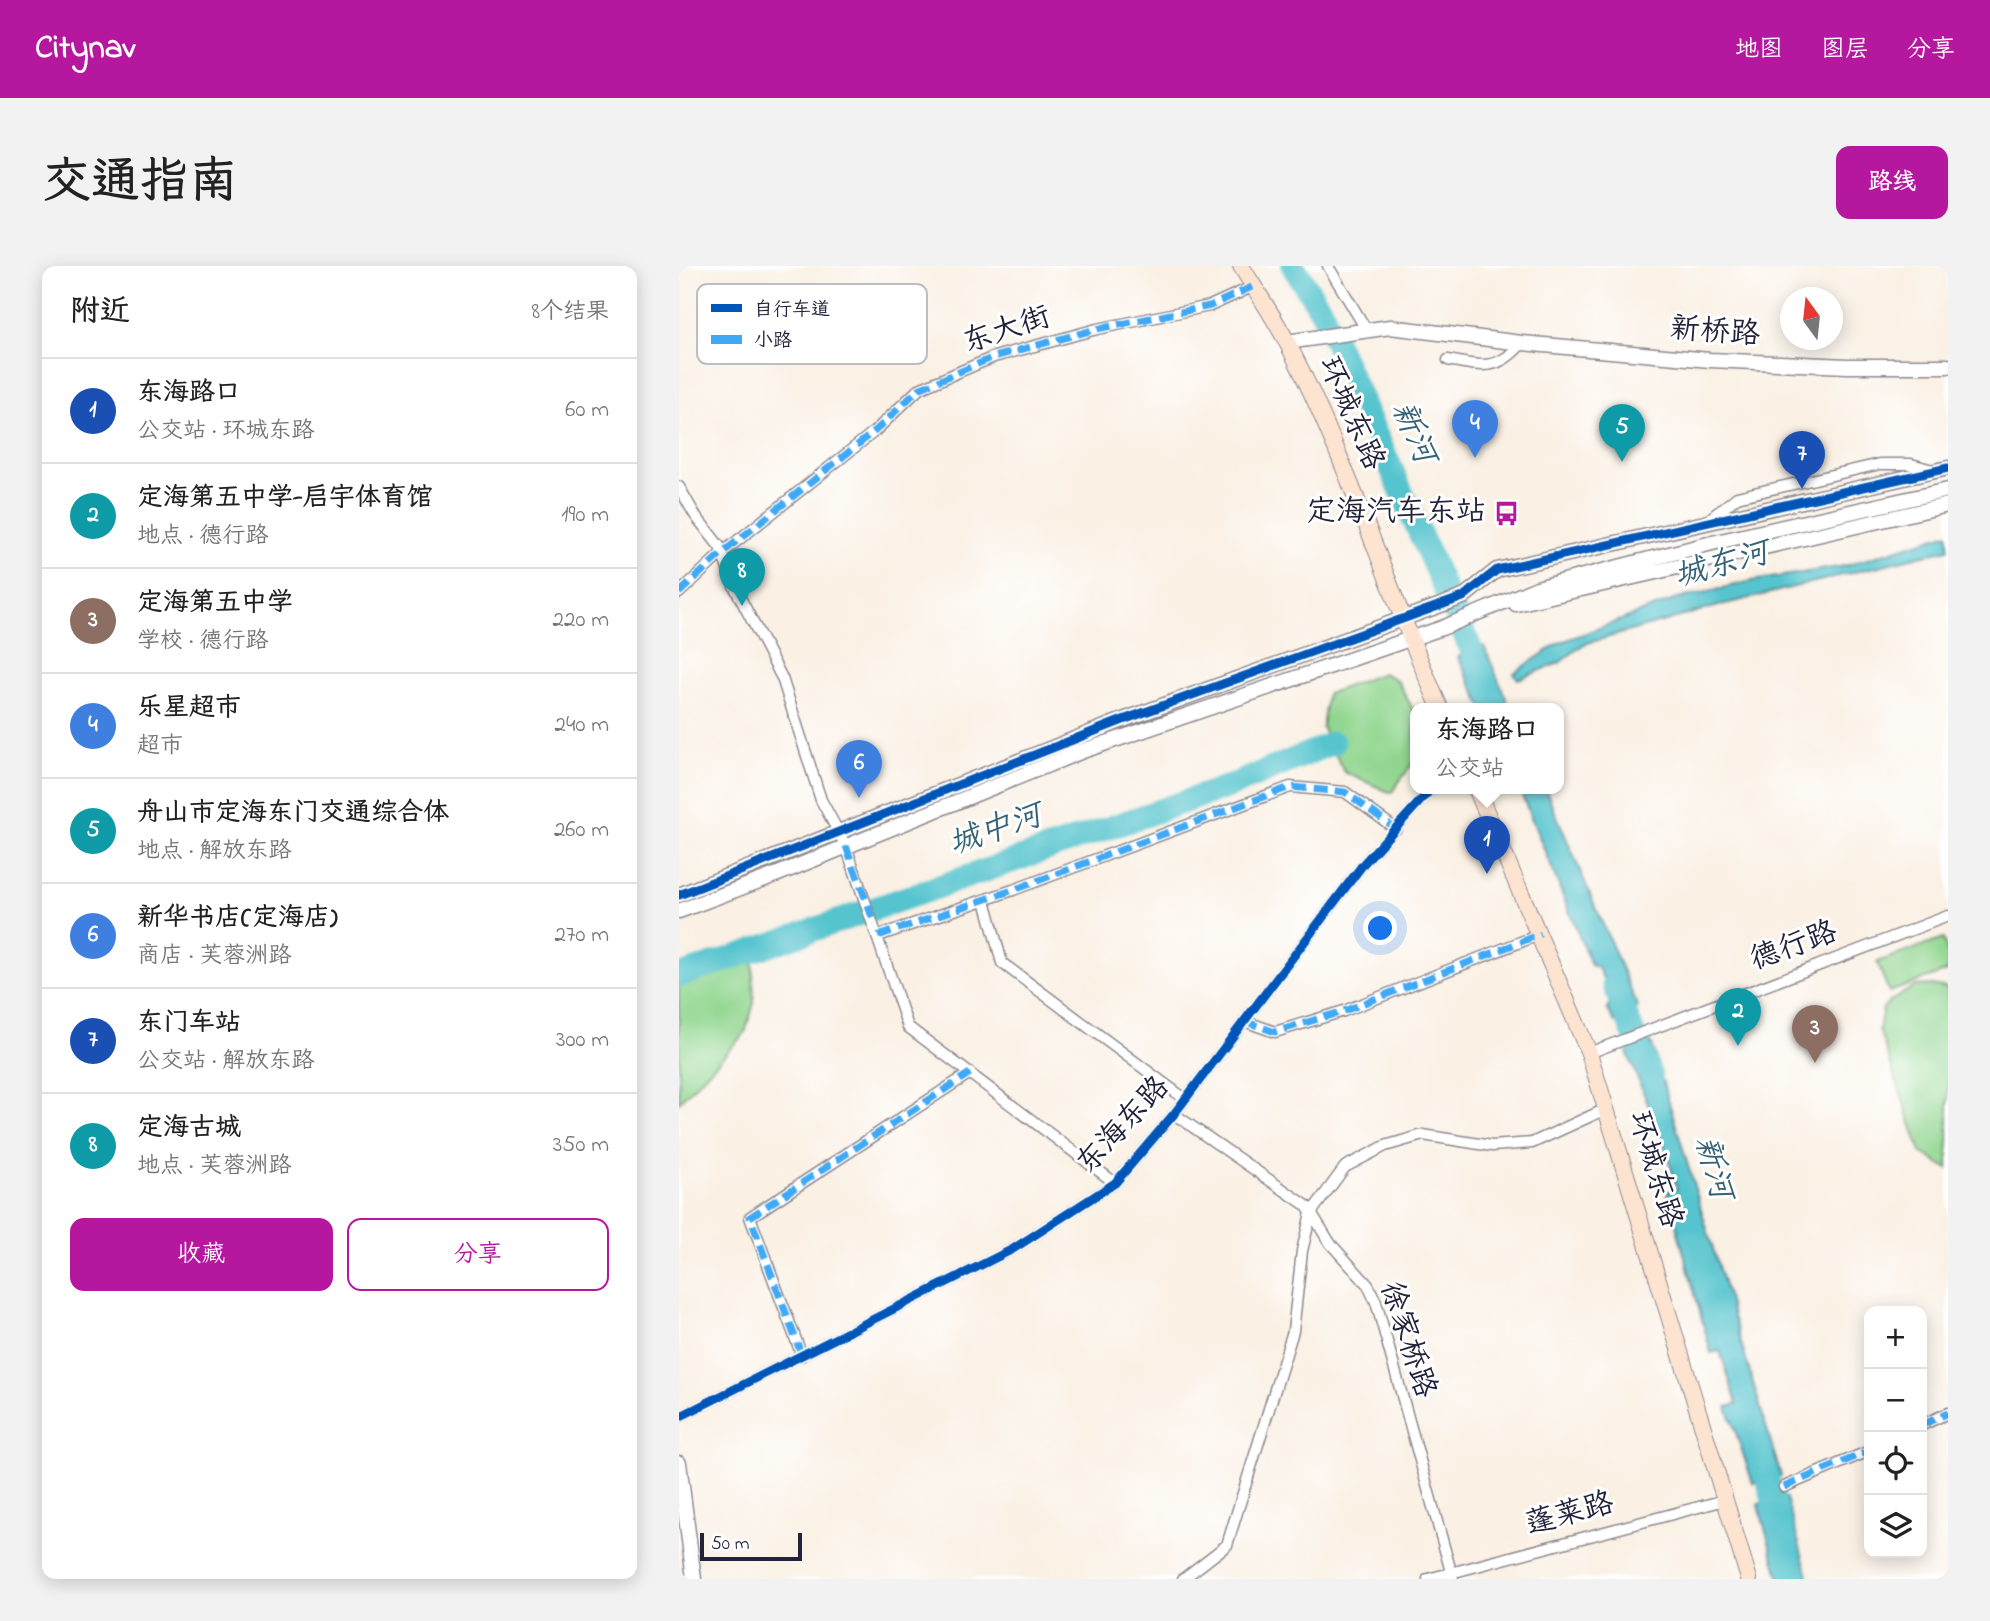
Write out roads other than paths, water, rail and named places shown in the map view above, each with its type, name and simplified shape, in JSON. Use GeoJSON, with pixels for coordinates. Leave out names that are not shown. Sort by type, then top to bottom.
{"type":"FeatureCollection","features":[{"type":"Feature","properties":{"kind":"main road","name":"环城东路"},"geometry":{"type":"LineString","coordinates":[[1241,266],[1287,342],[1370,531],[1402,620],[1438,703]]}},
{"type":"Feature","properties":{"kind":"main road","name":"环城东路"},"geometry":{"type":"LineString","coordinates":[[1479,794],[1541,934],[1589,1053],[1749,1579]]}},
{"type":"Feature","properties":{"kind":"street"},"geometry":{"type":"LineString","coordinates":[[1328,266],[1366,329]]}},
{"type":"Feature","properties":{"kind":"street","name":"东大街"},"geometry":{"type":"LineString","coordinates":[[679,593],[722,553],[875,431],[919,389],[994,357],[1097,329],[1210,306],[1254,286]]}},
{"type":"Feature","properties":{"kind":"street","name":"新桥路"},"geometry":{"type":"LineString","coordinates":[[1287,342],[1389,327],[1522,343],[1710,360],[1847,366],[1948,366]]}},
{"type":"Feature","properties":{"kind":"street"},"geometry":{"type":"LineString","coordinates":[[1448,360],[1485,367],[1508,360],[1522,343]]}},
{"type":"Feature","properties":{"kind":"street"},"geometry":{"type":"LineString","coordinates":[[679,911],[1123,720],[1463,597],[1497,570],[1942,470]]}},
{"type":"Feature","properties":{"kind":"street"},"geometry":{"type":"LineString","coordinates":[[679,487],[722,553],[734,586],[782,678],[821,800],[842,840],[864,893],[908,1027],[1115,1182]]}},
{"type":"Feature","properties":{"kind":"street"},"geometry":{"type":"LineString","coordinates":[[679,895],[842,840],[1080,752],[1442,628],[1537,588],[1712,542],[1948,490]]}},
{"type":"Feature","properties":{"kind":"street"},"geometry":{"type":"LineString","coordinates":[[1479,614],[1948,505]]}},
{"type":"Feature","properties":{"kind":"street"},"geometry":{"type":"LineString","coordinates":[[1706,522],[1712,542]]}},
{"type":"Feature","properties":{"kind":"street"},"geometry":{"type":"LineString","coordinates":[[876,931],[985,900],[1290,787],[1345,792],[1395,829]]}},
{"type":"Feature","properties":{"kind":"street","name":"东海东路"},"geometry":{"type":"LineString","coordinates":[[679,1417],[1013,1249],[1115,1182],[1174,1114],[1364,863],[1427,794]]}},
{"type":"Feature","properties":{"kind":"street"},"geometry":{"type":"LineString","coordinates":[[985,900],[1002,963],[1185,1098]]}},
{"type":"Feature","properties":{"kind":"street","name":"德行路"},"geometry":{"type":"LineString","coordinates":[[1589,1053],[1658,1024],[1948,916]]}},
{"type":"Feature","properties":{"kind":"street"},"geometry":{"type":"LineString","coordinates":[[1244,1021],[1275,1032],[1344,1011],[1541,934]]}},
{"type":"Feature","properties":{"kind":"street"},"geometry":{"type":"LineString","coordinates":[[802,1356],[750,1217],[971,1073]]}},
{"type":"Feature","properties":{"kind":"street"},"geometry":{"type":"LineString","coordinates":[[1183,1579],[1227,1545],[1293,1331],[1302,1251],[1311,1213],[1345,1167],[1385,1146],[1423,1135],[1492,1146],[1532,1143],[1606,1109]]}},
{"type":"Feature","properties":{"kind":"street","name":"徐家桥路"},"geometry":{"type":"LineString","coordinates":[[1174,1114],[1307,1206],[1330,1243],[1368,1285],[1376,1302],[1451,1576]]}},
{"type":"Feature","properties":{"kind":"street"},"geometry":{"type":"LineString","coordinates":[[1927,1423],[1948,1413]]}},
{"type":"Feature","properties":{"kind":"street"},"geometry":{"type":"LineString","coordinates":[[1784,1487],[1864,1453]]}},
{"type":"Feature","properties":{"kind":"street"},"geometry":{"type":"LineString","coordinates":[[679,1463],[694,1579]]}},
{"type":"Feature","properties":{"kind":"street","name":"蓬莱路"},"geometry":{"type":"LineString","coordinates":[[1428,1579],[1451,1576],[1725,1500]]}},
{"type":"Feature","properties":{"kind":"water","name":"城东河"},"geometry":{"type":"Polygon","coordinates":[[[1948,533],[1948,549],[1722,605],[1584,644],[1559,663],[1518,679],[1514,673],[1559,643],[1674,600],[1752,581],[1845,566],[1948,533]]]}},
{"type":"Feature","properties":{"kind":"water"},"geometry":{"type":"Polygon","coordinates":[[[1484,646],[1508,703],[1481,703],[1458,657],[1484,646]]]}},
{"type":"Feature","properties":{"kind":"water"},"geometry":{"type":"Polygon","coordinates":[[[1521,794],[1548,794],[1638,1007],[1615,1022],[1607,1009],[1613,997],[1598,968],[1591,965],[1521,794]]]}},
{"type":"Feature","properties":{"kind":"water","name":"新河"},"geometry":{"type":"Polygon","coordinates":[[[1651,1042],[1781,1476],[1753,1483],[1727,1407],[1737,1404],[1720,1351],[1711,1353],[1667,1191],[1677,1189],[1663,1141],[1627,1052],[1651,1042]]]}},
{"type":"Feature","properties":{"kind":"water"},"geometry":{"type":"Polygon","coordinates":[[[1786,1498],[1809,1579],[1780,1579],[1758,1504],[1786,1498]]]}},
{"type":"Feature","properties":{"kind":"waterway","name":"新河"},"geometry":{"type":"LineString","coordinates":[[1293,266],[1322,312],[1495,703]]}},
{"type":"Feature","properties":{"kind":"waterway","name":"城中河"},"geometry":{"type":"LineString","coordinates":[[679,976],[1233,785],[1333,743]]}},
{"type":"Feature","properties":{"kind":"waterway","name":"新河"},"geometry":{"type":"LineString","coordinates":[[1614,985],[1651,1077]]}},
{"type":"Feature","properties":{"kind":"waterway","name":"新河"},"geometry":{"type":"LineString","coordinates":[[1759,1449],[1796,1579]]}},
{"type":"Feature","properties":{"kind":"place","name":"乐星超市"},"geometry":{"type":"Point","coordinates":[1475,458]}},
{"type":"Feature","properties":{"kind":"place","name":"舟山市定海东门交通综合体"},"geometry":{"type":"Point","coordinates":[1622,462]}},
{"type":"Feature","properties":{"kind":"place","name":"东门车站"},"geometry":{"type":"Point","coordinates":[1802,489]}},
{"type":"Feature","properties":{"kind":"place","name":"定海汽车东站"},"geometry":{"type":"Point","coordinates":[1506,513]}},
{"type":"Feature","properties":{"kind":"place","name":"定海古城"},"geometry":{"type":"Point","coordinates":[742,606]}},
{"type":"Feature","properties":{"kind":"place","name":"新华书店(定海店)"},"geometry":{"type":"Point","coordinates":[859,798]}},
{"type":"Feature","properties":{"kind":"place","name":"东海路口"},"geometry":{"type":"Point","coordinates":[1487,874]}},
{"type":"Feature","properties":{"kind":"place","name":"定海第五中学-启宇体育馆"},"geometry":{"type":"Point","coordinates":[1738,1046]}},
{"type":"Feature","properties":{"kind":"place","name":"定海第五中学"},"geometry":{"type":"Point","coordinates":[1815,1063]}}]}
